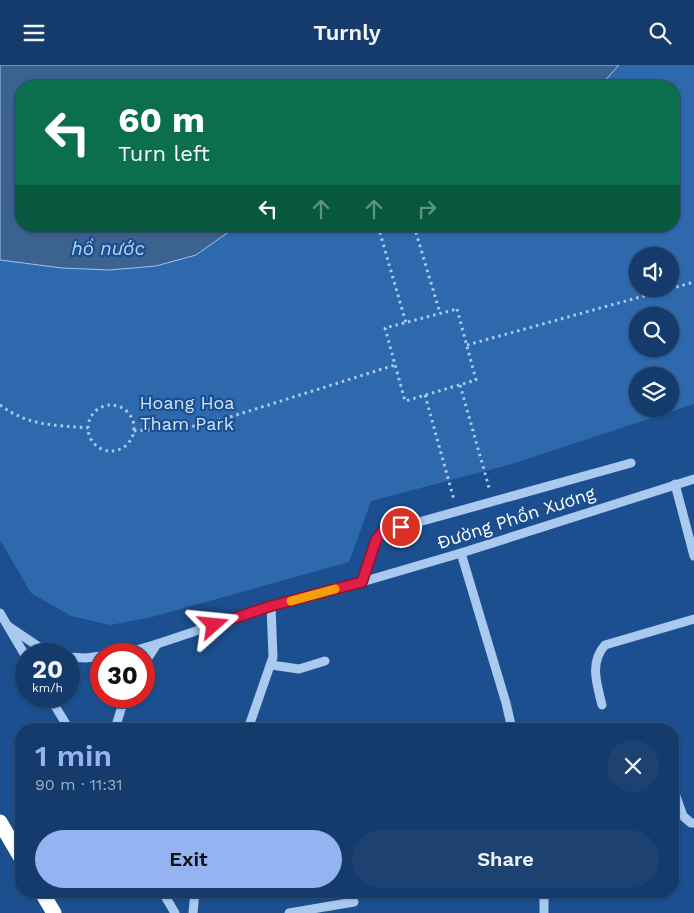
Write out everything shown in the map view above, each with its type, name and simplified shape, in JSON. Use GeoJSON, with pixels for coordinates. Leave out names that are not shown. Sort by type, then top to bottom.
{"type":"FeatureCollection","features":[{"type":"Feature","properties":{"kind":"highway"},"geometry":{"type":"LineString","coordinates":[[0,822],[15,848]]}},
{"type":"Feature","properties":{"kind":"highway"},"geometry":{"type":"LineString","coordinates":[[45,898],[54,913]]}},
{"type":"Feature","properties":{"kind":"street"},"geometry":{"type":"LineString","coordinates":[[362,582],[376,540],[382,532],[631,463]]}},
{"type":"Feature","properties":{"kind":"street","name":"Đường Phồn Xương"},"geometry":{"type":"LineString","coordinates":[[157,644],[271,606],[461,553],[694,479]]}},
{"type":"Feature","properties":{"kind":"street"},"geometry":{"type":"LineString","coordinates":[[675,484],[694,556]]}},
{"type":"Feature","properties":{"kind":"street"},"geometry":{"type":"LineString","coordinates":[[461,553],[511,723]]}},
{"type":"Feature","properties":{"kind":"street"},"geometry":{"type":"LineString","coordinates":[[250,723],[273,657],[271,606]]}},
{"type":"Feature","properties":{"kind":"street"},"geometry":{"type":"LineString","coordinates":[[0,613],[18,643]]}},
{"type":"Feature","properties":{"kind":"street"},"geometry":{"type":"LineString","coordinates":[[602,705],[596,680],[595,665],[599,651],[605,645],[694,619]]}},
{"type":"Feature","properties":{"kind":"street"},"geometry":{"type":"LineString","coordinates":[[8,626],[33,643]]}},
{"type":"Feature","properties":{"kind":"street"},"geometry":{"type":"LineString","coordinates":[[271,665],[299,669],[325,661]]}},
{"type":"Feature","properties":{"kind":"street"},"geometry":{"type":"LineString","coordinates":[[56,708],[65,723]]}},
{"type":"Feature","properties":{"kind":"street"},"geometry":{"type":"LineString","coordinates":[[116,723],[120,708]]}},
{"type":"Feature","properties":{"kind":"street"},"geometry":{"type":"LineString","coordinates":[[679,805],[683,816],[691,823],[694,823]]}},
{"type":"Feature","properties":{"kind":"street"},"geometry":{"type":"LineString","coordinates":[[166,898],[175,913]]}},
{"type":"Feature","properties":{"kind":"street"},"geometry":{"type":"LineString","coordinates":[[193,913],[194,898]]}},
{"type":"Feature","properties":{"kind":"street"},"geometry":{"type":"LineString","coordinates":[[544,898],[544,913]]}},
{"type":"Feature","properties":{"kind":"street"},"geometry":{"type":"LineString","coordinates":[[290,913],[354,902]]}},
{"type":"Feature","properties":{"kind":"path"},"geometry":{"type":"LineString","coordinates":[[380,232],[406,323]]}},
{"type":"Feature","properties":{"kind":"path"},"geometry":{"type":"LineString","coordinates":[[416,232],[440,313]]}},
{"type":"Feature","properties":{"kind":"path"},"geometry":{"type":"LineString","coordinates":[[679,286],[694,282]]}},
{"type":"Feature","properties":{"kind":"path"},"geometry":{"type":"LineString","coordinates":[[467,345],[641,297]]}},
{"type":"Feature","properties":{"kind":"path"},"geometry":{"type":"LineString","coordinates":[[457,309],[476,381],[405,401],[385,328],[406,323],[457,309]]}},
{"type":"Feature","properties":{"kind":"path"},"geometry":{"type":"LineString","coordinates":[[134,431],[194,426],[395,365]]}},
{"type":"Feature","properties":{"kind":"path"},"geometry":{"type":"LineString","coordinates":[[460,385],[493,501]]}},
{"type":"Feature","properties":{"kind":"path"},"geometry":{"type":"LineString","coordinates":[[425,395],[457,512]]}},
{"type":"Feature","properties":{"kind":"path"},"geometry":{"type":"LineString","coordinates":[[113,404],[120,406],[131,416],[134,431],[132,438],[127,444],[121,449],[113,451],[106,450],[93,442],[89,435],[88,427],[93,413],[98,408],[113,404]]}},
{"type":"Feature","properties":{"kind":"path"},"geometry":{"type":"LineString","coordinates":[[0,405],[13,414],[39,423],[88,427]]}},
{"type":"Feature","properties":{"kind":"green space","name":"Hoang Hoa Tham Park"},"geometry":{"type":"Polygon","coordinates":[[[0,65],[694,65],[694,404],[679,409],[679,367],[629,367],[629,417],[655,417],[512,464],[371,501],[349,562],[152,617],[110,625],[71,616],[31,593],[0,540],[0,65]]]}},
{"type":"Feature","properties":{"kind":"water","name":"hồ nước"},"geometry":{"type":"Polygon","coordinates":[[[0,65],[619,65],[605,80],[15,80],[15,232],[229,232],[196,255],[156,266],[110,270],[62,268],[0,260],[0,65]]]}},
{"type":"Feature","properties":{"kind":"slow traffic"},"geometry":{"type":"LineString","coordinates":[[291,601],[335,589]]}},
{"type":"Feature","properties":{"kind":"route"},"geometry":{"type":"LineString","coordinates":[[214,625],[271,606],[362,582],[376,540],[382,532],[401,527]]}}]}
